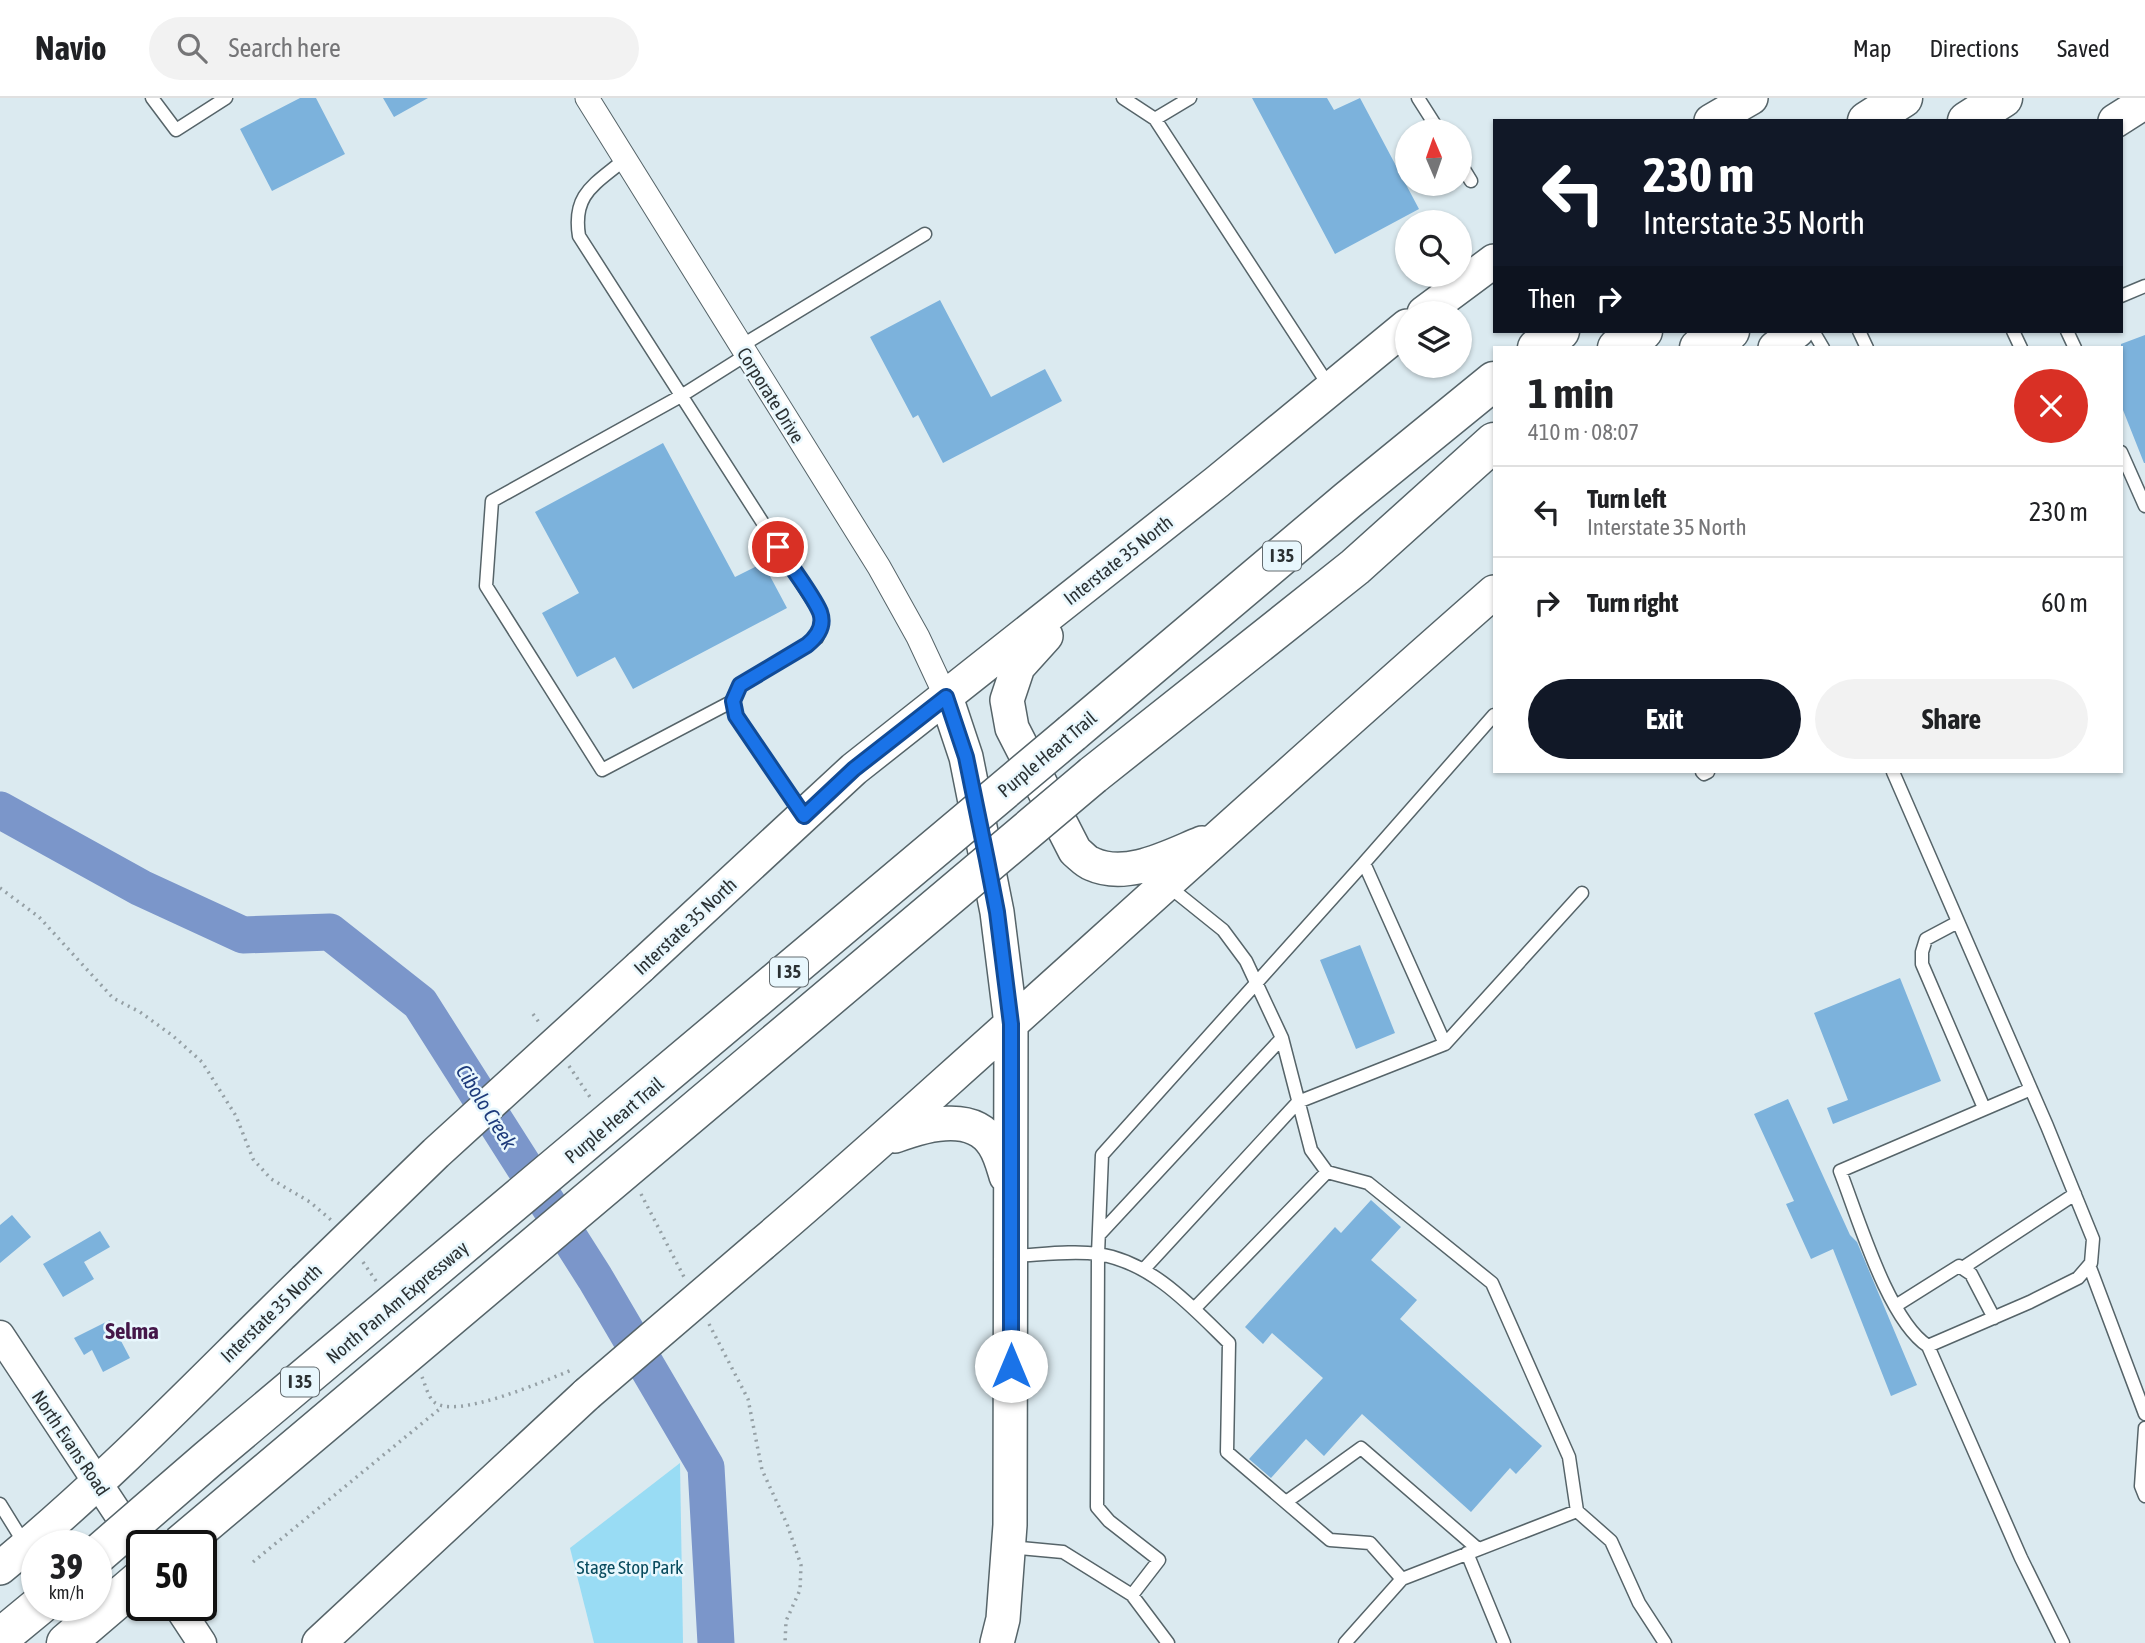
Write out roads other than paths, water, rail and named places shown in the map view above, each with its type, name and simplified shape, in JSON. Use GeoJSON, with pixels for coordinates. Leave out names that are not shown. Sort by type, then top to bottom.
{"type":"FeatureCollection","features":[{"type":"Feature","properties":{"kind":"highway"},"geometry":{"type":"LineString","coordinates":[[1870,119],[1903,98]]}},
{"type":"Feature","properties":{"kind":"highway"},"geometry":{"type":"LineString","coordinates":[[1970,119],[2003,98]]}},
{"type":"Feature","properties":{"kind":"highway"},"geometry":{"type":"LineString","coordinates":[[1540,346],[1557,333]]}},
{"type":"Feature","properties":{"kind":"highway"},"geometry":{"type":"LineString","coordinates":[[1620,346],[1640,333]]}},
{"type":"Feature","properties":{"kind":"highway"},"geometry":{"type":"LineString","coordinates":[[1703,346],[1726,333]]}},
{"type":"Feature","properties":{"kind":"highway","name":"Purple Heart Trail"},"geometry":{"type":"LineString","coordinates":[[505,1211],[1348,500],[1493,382]]}},
{"type":"Feature","properties":{"kind":"highway","name":"I 35"},"geometry":{"type":"LineString","coordinates":[[198,1530],[1093,775],[1355,567],[1493,443]]}},
{"type":"Feature","properties":{"kind":"highway"},"geometry":{"type":"LineString","coordinates":[[1355,567],[1493,477]]}},
{"type":"Feature","properties":{"kind":"highway","name":"North Pan Am Expressway"},"geometry":{"type":"LineString","coordinates":[[112,1542],[505,1211]]}},
{"type":"Feature","properties":{"kind":"highway"},"geometry":{"type":"LineString","coordinates":[[66,1643],[126,1592]]}},
{"type":"Feature","properties":{"kind":"main road"},"geometry":{"type":"LineString","coordinates":[[2118,119],[2145,102]]}},
{"type":"Feature","properties":{"kind":"main road"},"geometry":{"type":"LineString","coordinates":[[1440,301],[1493,262]]}},
{"type":"Feature","properties":{"kind":"main road"},"geometry":{"type":"LineString","coordinates":[[1777,346],[1794,333]]}},
{"type":"Feature","properties":{"kind":"main road","name":"Interstate 35 North"},"geometry":{"type":"LineString","coordinates":[[44,1530],[436,1153],[854,769],[1395,336]]}},
{"type":"Feature","properties":{"kind":"main road"},"geometry":{"type":"LineString","coordinates":[[1106,569],[1018,667],[1007,700],[1012,728],[1075,851],[1093,865],[1123,869],[1150,864],[1224,835]]}},
{"type":"Feature","properties":{"kind":"main road"},"geometry":{"type":"LineString","coordinates":[[319,1643],[587,1394],[883,1141],[1224,835],[1351,717],[1493,594]]}},
{"type":"Feature","properties":{"kind":"main road"},"geometry":{"type":"LineString","coordinates":[[946,697],[966,757],[987,860],[997,912],[1011,1024],[1009,1547],[1003,1619],[997,1643]]}},
{"type":"Feature","properties":{"kind":"main road"},"geometry":{"type":"LineString","coordinates":[[883,1141],[923,1125],[950,1122],[975,1128],[994,1143],[1012,1189]]}},
{"type":"Feature","properties":{"kind":"main road","name":"Interstate 35 North"},"geometry":{"type":"LineString","coordinates":[[0,1568],[21,1551]]}},
{"type":"Feature","properties":{"kind":"street","name":"Corporate Drive"},"geometry":{"type":"LineString","coordinates":[[587,98],[879,568],[918,637],[946,697]]}},
{"type":"Feature","properties":{"kind":"street","name":"North Evans Road"},"geometry":{"type":"LineString","coordinates":[[0,1335],[53,1419],[129,1530]]}},
{"type":"Feature","properties":{"kind":"street"},"geometry":{"type":"LineString","coordinates":[[188,1621],[202,1643]]}},
{"type":"Feature","properties":{"kind":"lane"},"geometry":{"type":"LineString","coordinates":[[152,98],[176,130],[226,98]]}},
{"type":"Feature","properties":{"kind":"lane"},"geometry":{"type":"LineString","coordinates":[[1123,98],[1155,119],[1331,389]]}},
{"type":"Feature","properties":{"kind":"lane"},"geometry":{"type":"LineString","coordinates":[[1155,119],[1190,98]]}},
{"type":"Feature","properties":{"kind":"lane"},"geometry":{"type":"LineString","coordinates":[[1418,98],[1431,119]]}},
{"type":"Feature","properties":{"kind":"lane"},"geometry":{"type":"LineString","coordinates":[[625,159],[583,194],[576,218],[579,236],[820,612],[821,626],[817,638],[740,685],[733,701],[736,716],[804,816]]}},
{"type":"Feature","properties":{"kind":"lane"},"geometry":{"type":"LineString","coordinates":[[733,701],[602,770],[486,586],[492,501],[681,396],[744,350],[925,234]]}},
{"type":"Feature","properties":{"kind":"lane"},"geometry":{"type":"LineString","coordinates":[[2123,295],[2145,286]]}},
{"type":"Feature","properties":{"kind":"lane"},"geometry":{"type":"LineString","coordinates":[[2123,456],[2145,506]]}},
{"type":"Feature","properties":{"kind":"lane"},"geometry":{"type":"LineString","coordinates":[[1132,1595],[1159,1560],[1109,1521],[1097,1507],[1098,1254],[1102,1155],[1493,717]]}},
{"type":"Feature","properties":{"kind":"lane"},"geometry":{"type":"LineString","coordinates":[[1893,773],[2031,1089],[2093,1239],[2094,1248],[2089,1265],[2078,1278],[1928,1346]]}},
{"type":"Feature","properties":{"kind":"lane"},"geometry":{"type":"LineString","coordinates":[[1364,863],[1445,1044]]}},
{"type":"Feature","properties":{"kind":"lane"},"geometry":{"type":"LineString","coordinates":[[1167,885],[1223,930],[1246,961],[1282,1038],[1311,1150],[1327,1172],[1368,1183],[1492,1283],[1569,1457],[1577,1511],[1611,1541],[1639,1603],[1665,1643]]}},
{"type":"Feature","properties":{"kind":"lane"},"geometry":{"type":"LineString","coordinates":[[1144,1269],[1298,1101],[1445,1044],[1582,893]]}},
{"type":"Feature","properties":{"kind":"lane"},"geometry":{"type":"LineString","coordinates":[[1958,922],[1926,939],[1922,964],[1984,1108]]}},
{"type":"Feature","properties":{"kind":"lane"},"geometry":{"type":"LineString","coordinates":[[1099,1235],[1282,1038]]}},
{"type":"Feature","properties":{"kind":"lane"},"geometry":{"type":"LineString","coordinates":[[2031,1089],[1840,1171],[1886,1289],[1918,1339],[1928,1346],[2021,1558],[2063,1643]]}},
{"type":"Feature","properties":{"kind":"lane"},"geometry":{"type":"LineString","coordinates":[[1194,1309],[1327,1172]]}},
{"type":"Feature","properties":{"kind":"lane"},"geometry":{"type":"LineString","coordinates":[[1897,1305],[1953,1269],[1964,1267],[2075,1194]]}},
{"type":"Feature","properties":{"kind":"lane"},"geometry":{"type":"LineString","coordinates":[[1011,1256],[1098,1254],[1144,1269],[1194,1309],[1229,1343],[1227,1452],[1330,1540],[1370,1542],[1402,1579]]}},
{"type":"Feature","properties":{"kind":"lane"},"geometry":{"type":"LineString","coordinates":[[2089,1265],[2145,1414]]}},
{"type":"Feature","properties":{"kind":"lane"},"geometry":{"type":"LineString","coordinates":[[1964,1267],[1971,1274],[1994,1318]]}},
{"type":"Feature","properties":{"kind":"lane"},"geometry":{"type":"LineString","coordinates":[[2145,1428],[2141,1486],[2145,1496]]}},
{"type":"Feature","properties":{"kind":"lane"},"geometry":{"type":"LineString","coordinates":[[1286,1502],[1361,1448],[1473,1551],[1504,1643]]}},
{"type":"Feature","properties":{"kind":"lane"},"geometry":{"type":"LineString","coordinates":[[1348,1642],[1402,1579],[1577,1511]]}},
{"type":"Feature","properties":{"kind":"lane"},"geometry":{"type":"LineString","coordinates":[[2,1512],[21,1540]]}},
{"type":"Feature","properties":{"kind":"lane"},"geometry":{"type":"LineString","coordinates":[[1009,1547],[1063,1552],[1132,1595],[1168,1643]]}},
{"type":"Feature","properties":{"kind":"waterway","name":"Cibolo Creek"},"geometry":{"type":"LineString","coordinates":[[0,810],[141,888],[243,935],[330,932],[420,1003],[595,1278],[706,1467],[716,1643]]}},
{"type":"Feature","properties":{"kind":"district","name":"Selma"},"geometry":{"type":"Point","coordinates":[132,1331]}},
{"type":"Feature","properties":{"kind":"park label","name":"Stage Stop Park"},"geometry":{"type":"Point","coordinates":[630,1567]}}]}
